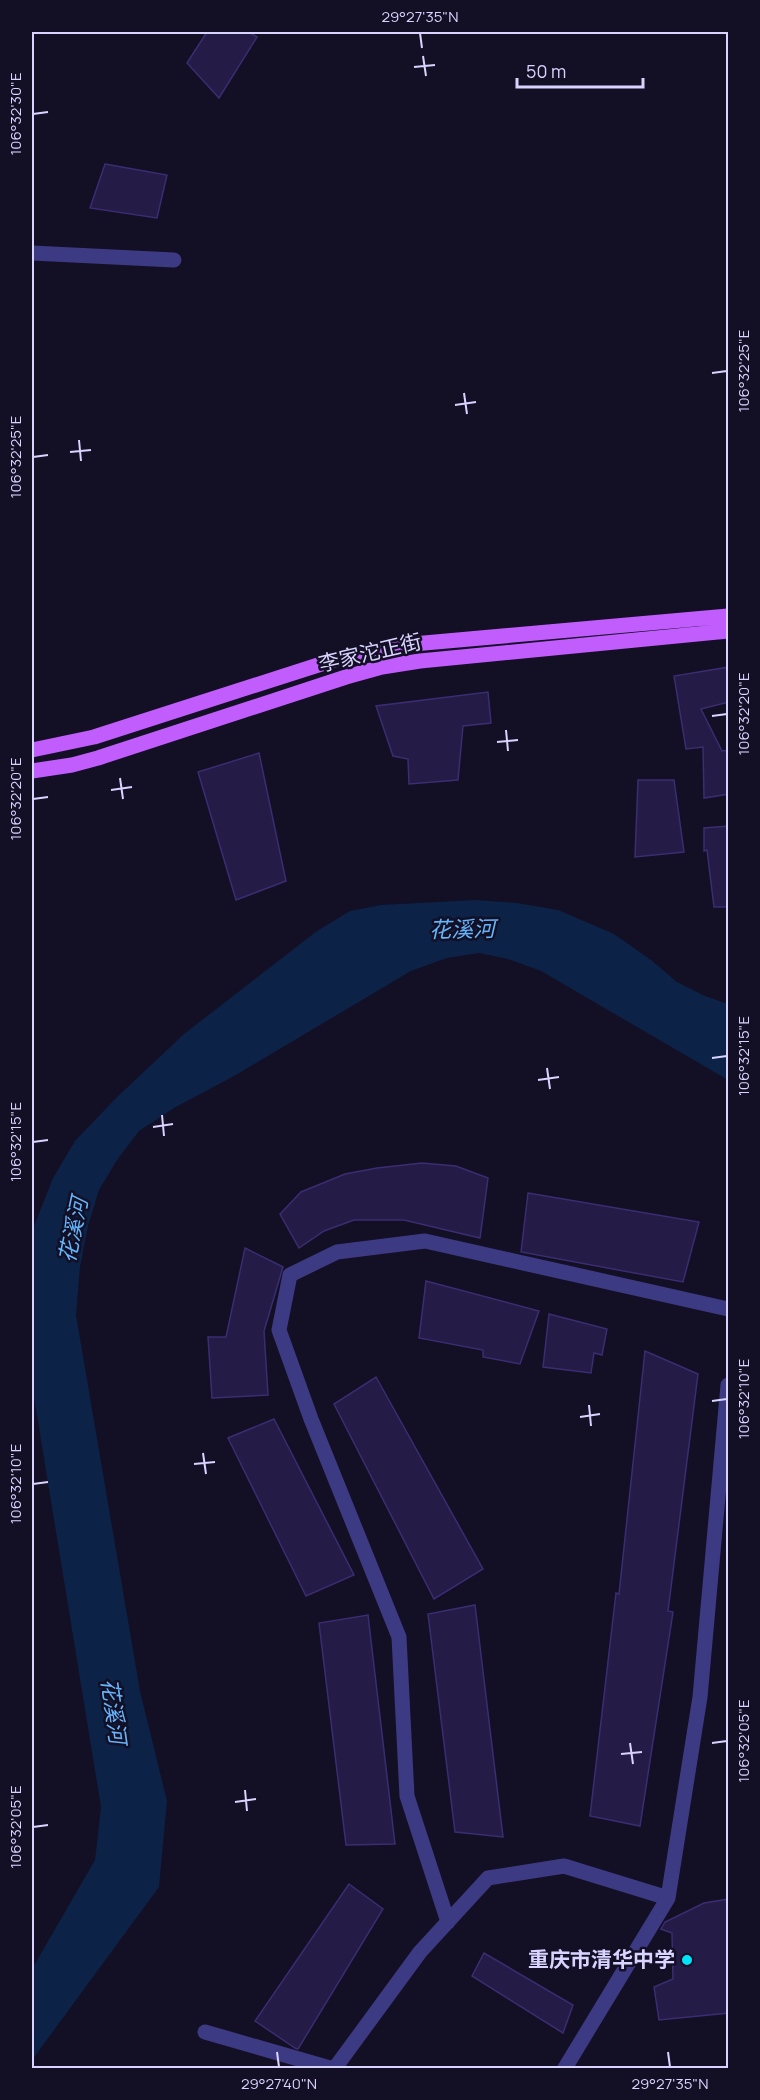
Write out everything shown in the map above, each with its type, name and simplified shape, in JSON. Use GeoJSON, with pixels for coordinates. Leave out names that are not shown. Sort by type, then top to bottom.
{"type":"FeatureCollection","features":[{"type":"Feature","properties":{"kind":"main road","name":"李家沱正街"},"geometry":{"type":"LineString","coordinates":[[32,750],[94,737],[340,658],[373,651],[413,644],[729,616]]}},
{"type":"Feature","properties":{"kind":"main road","name":"李家沱正街"},"geometry":{"type":"LineString","coordinates":[[32,771],[72,765],[98,758],[382,667],[420,661],[729,631]]}},
{"type":"Feature","properties":{"kind":"street"},"geometry":{"type":"LineString","coordinates":[[32,253],[174,260]]}},
{"type":"Feature","properties":{"kind":"street"},"geometry":{"type":"LineString","coordinates":[[448,1922],[407,1796],[399,1636],[311,1419],[279,1330],[290,1275],[338,1252],[425,1241],[729,1309]]}},
{"type":"Feature","properties":{"kind":"street"},"geometry":{"type":"LineString","coordinates":[[565,2068],[668,1898],[700,1696],[729,1385]]}},
{"type":"Feature","properties":{"kind":"street"},"geometry":{"type":"LineString","coordinates":[[335,2068],[420,1952],[488,1878],[564,1866],[668,1898]]}},
{"type":"Feature","properties":{"kind":"street"},"geometry":{"type":"LineString","coordinates":[[205,2032],[330,2068]]}},
{"type":"Feature","properties":{"kind":"water","name":"花溪河"},"geometry":{"type":"Polygon","coordinates":[[[476,900],[517,903],[558,910],[614,934],[677,982],[728,1004],[728,1080],[541,971],[508,959],[479,953],[447,958],[411,971],[234,1076],[174,1108],[139,1131],[117,1160],[99,1190],[88,1226],[80,1267],[76,1315],[140,1691],[167,1801],[159,1887],[32,2060],[32,1969],[95,1860],[101,1807],[32,1385],[32,1231],[53,1178],[75,1141],[115,1099],[184,1034],[317,931],[350,911],[381,905],[476,900]]]}},
{"type":"Feature","properties":{"kind":"building"},"geometry":{"type":"Polygon","coordinates":[[[207,32],[249,32],[257,37],[219,98],[187,63],[207,32]]]}},
{"type":"Feature","properties":{"kind":"building"},"geometry":{"type":"Polygon","coordinates":[[[105,164],[167,175],[157,218],[90,208],[105,164]]]}},
{"type":"Feature","properties":{"kind":"building"},"geometry":{"type":"Polygon","coordinates":[[[729,667],[729,702],[701,709],[722,751],[729,750],[729,794],[704,798],[703,747],[686,749],[674,676],[729,667]]]}},
{"type":"Feature","properties":{"kind":"building"},"geometry":{"type":"Polygon","coordinates":[[[488,692],[491,723],[463,726],[458,780],[409,784],[408,759],[393,756],[376,706],[488,692]]]}},
{"type":"Feature","properties":{"kind":"building"},"geometry":{"type":"Polygon","coordinates":[[[259,753],[286,881],[236,900],[198,772],[259,753]]]}},
{"type":"Feature","properties":{"kind":"building"},"geometry":{"type":"Polygon","coordinates":[[[638,780],[674,780],[684,852],[635,857],[638,780]]]}},
{"type":"Feature","properties":{"kind":"building"},"geometry":{"type":"Polygon","coordinates":[[[729,826],[729,907],[714,907],[707,850],[704,851],[704,828],[729,826]]]}},
{"type":"Feature","properties":{"kind":"building"},"geometry":{"type":"Polygon","coordinates":[[[422,1163],[456,1166],[488,1178],[480,1238],[404,1220],[354,1220],[324,1231],[299,1248],[280,1214],[301,1192],[345,1174],[422,1163]]]}},
{"type":"Feature","properties":{"kind":"building"},"geometry":{"type":"Polygon","coordinates":[[[528,1193],[699,1222],[683,1282],[521,1252],[528,1193]]]}},
{"type":"Feature","properties":{"kind":"building"},"geometry":{"type":"Polygon","coordinates":[[[245,1248],[283,1267],[264,1331],[268,1395],[212,1398],[208,1337],[226,1337],[245,1248]]]}},
{"type":"Feature","properties":{"kind":"building"},"geometry":{"type":"Polygon","coordinates":[[[426,1281],[539,1311],[520,1364],[483,1357],[483,1350],[419,1338],[426,1281]]]}},
{"type":"Feature","properties":{"kind":"building"},"geometry":{"type":"Polygon","coordinates":[[[549,1314],[607,1329],[602,1355],[594,1353],[591,1373],[543,1367],[549,1314]]]}},
{"type":"Feature","properties":{"kind":"building"},"geometry":{"type":"Polygon","coordinates":[[[645,1351],[698,1374],[668,1611],[673,1612],[640,1826],[590,1816],[616,1593],[619,1594],[645,1351]]]}},
{"type":"Feature","properties":{"kind":"building"},"geometry":{"type":"Polygon","coordinates":[[[376,1377],[483,1569],[434,1599],[334,1404],[376,1377]]]}},
{"type":"Feature","properties":{"kind":"building"},"geometry":{"type":"Polygon","coordinates":[[[274,1419],[354,1575],[306,1596],[228,1438],[274,1419]]]}},
{"type":"Feature","properties":{"kind":"building"},"geometry":{"type":"Polygon","coordinates":[[[475,1605],[503,1837],[455,1832],[428,1614],[475,1605]]]}},
{"type":"Feature","properties":{"kind":"building"},"geometry":{"type":"Polygon","coordinates":[[[368,1615],[395,1844],[346,1845],[319,1623],[368,1615]]]}},
{"type":"Feature","properties":{"kind":"building"},"geometry":{"type":"Polygon","coordinates":[[[349,1884],[383,1909],[298,2049],[255,2021],[349,1884]]]}},
{"type":"Feature","properties":{"kind":"building"},"geometry":{"type":"Polygon","coordinates":[[[729,1899],[729,2013],[659,2020],[654,1987],[673,1979],[672,1933],[661,1929],[665,1922],[704,1903],[729,1899]]]}},
{"type":"Feature","properties":{"kind":"building"},"geometry":{"type":"Polygon","coordinates":[[[484,1953],[573,2005],[563,2033],[472,1976],[484,1953]]]}},
{"type":"Feature","properties":{"kind":"place","name":"重庆市清华中学"},"geometry":{"type":"Point","coordinates":[687,1960]}}]}
